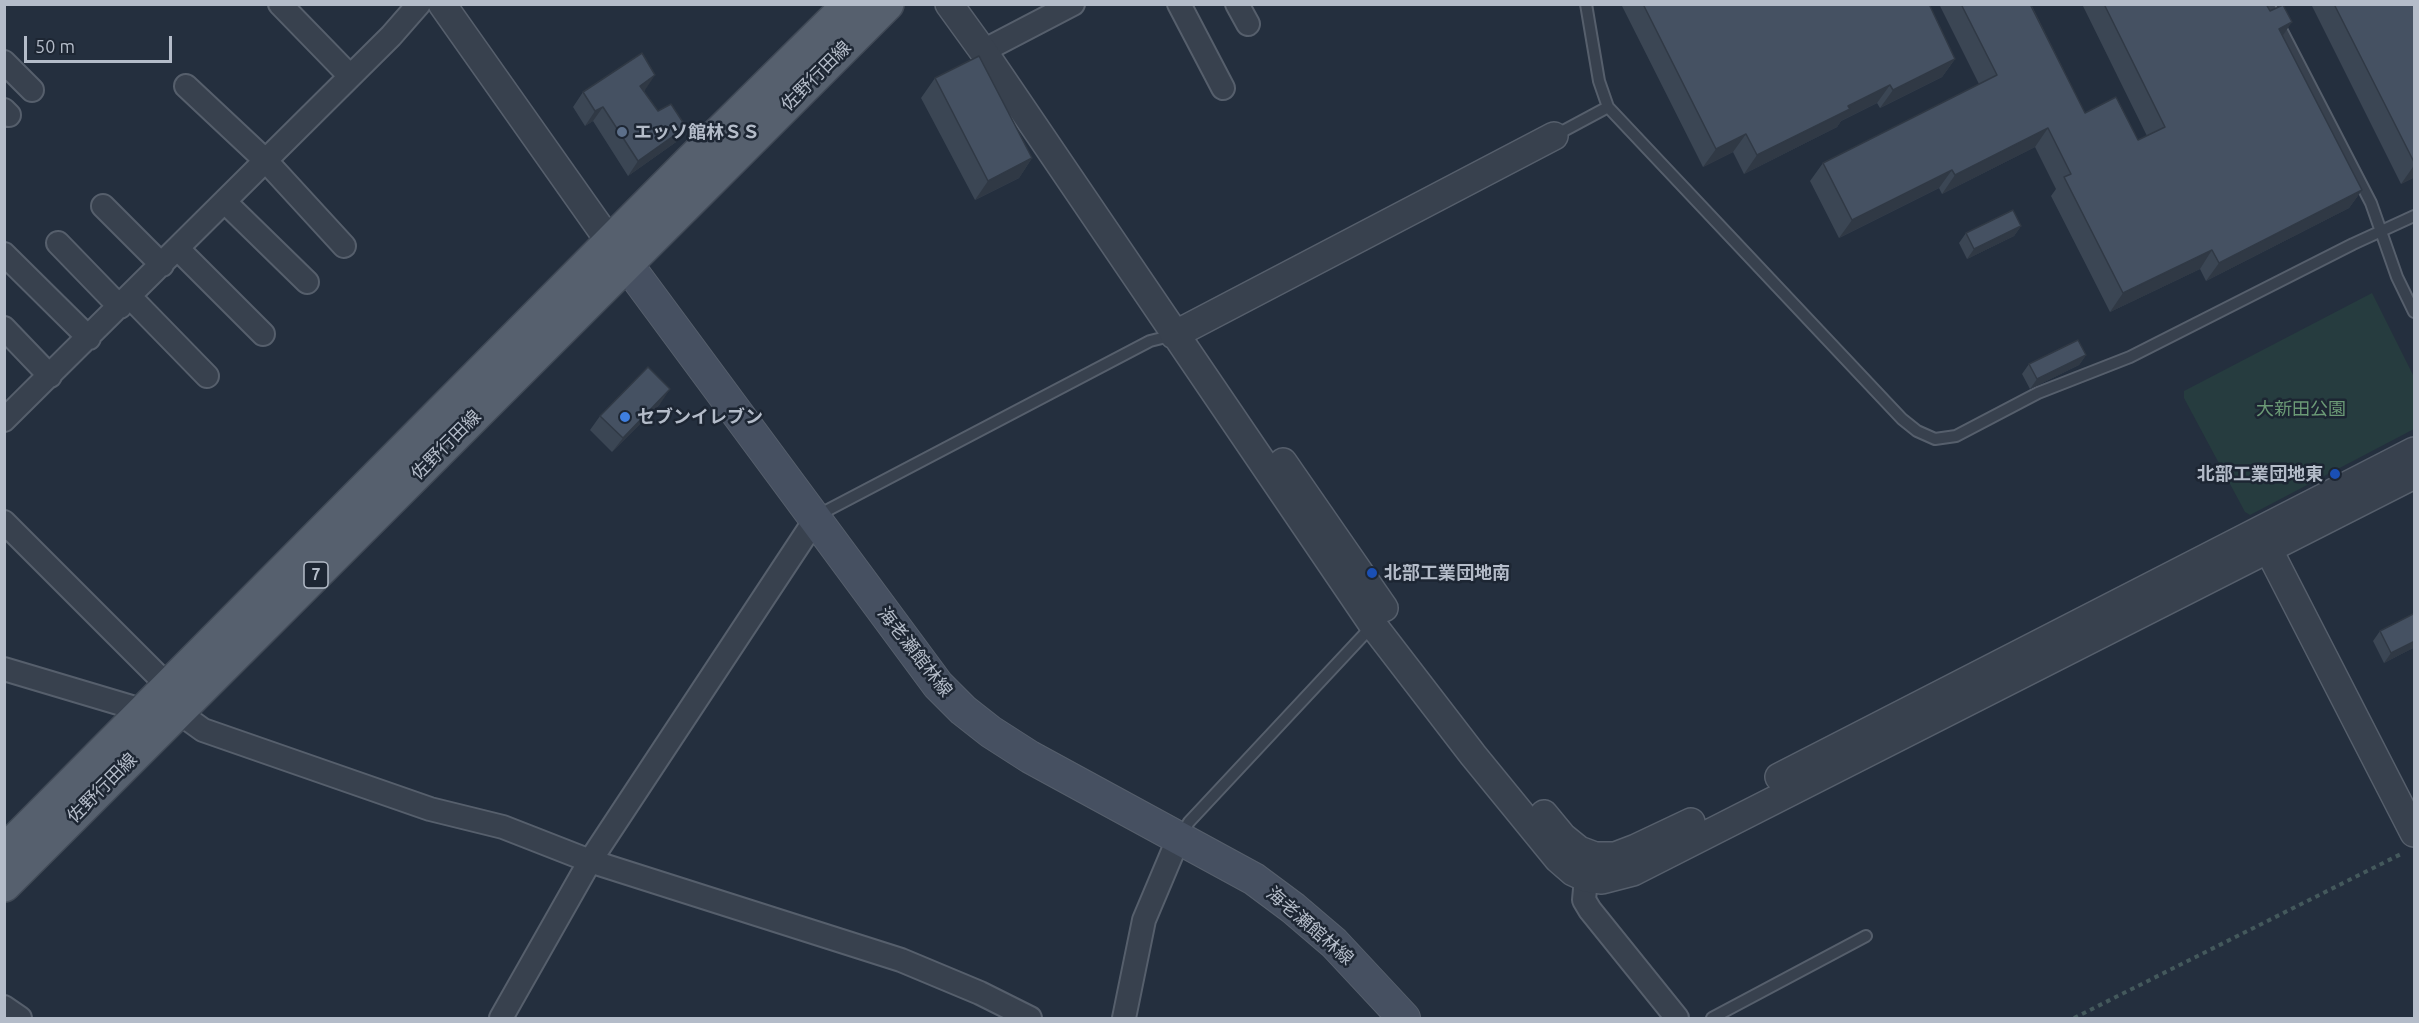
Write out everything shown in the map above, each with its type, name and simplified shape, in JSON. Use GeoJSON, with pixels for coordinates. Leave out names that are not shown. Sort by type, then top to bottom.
{"type":"FeatureCollection","features":[{"type":"Feature","properties":{"kind":"main road","name":"佐野行田線"},"geometry":{"type":"LineString","coordinates":[[619,254],[850,4]]}},
{"type":"Feature","properties":{"kind":"main road","name":"佐野行田線"},"geometry":{"type":"LineString","coordinates":[[4,885],[174,699],[619,254],[887,4]]}},
{"type":"Feature","properties":{"kind":"main road","name":"海老瀬館林線"},"geometry":{"type":"LineString","coordinates":[[619,254],[938,685],[963,710],[1029,757],[1254,879],[1334,943],[1404,1018]]}},
{"type":"Feature","properties":{"kind":"main road","name":"佐野行田線"},"geometry":{"type":"LineString","coordinates":[[4,852],[145,711],[174,699]]}},
{"type":"Feature","properties":{"kind":"street"},"geometry":{"type":"LineString","coordinates":[[280,4],[351,76]]}},
{"type":"Feature","properties":{"kind":"street"},"geometry":{"type":"LineString","coordinates":[[4,420],[351,76],[419,4]]}},
{"type":"Feature","properties":{"kind":"street"},"geometry":{"type":"LineString","coordinates":[[949,4],[992,47]]}},
{"type":"Feature","properties":{"kind":"street"},"geometry":{"type":"LineString","coordinates":[[972,4],[992,47],[1473,755],[1558,859],[1573,872],[1586,878],[1602,880],[1633,872],[2264,540],[2415,451]]}},
{"type":"Feature","properties":{"kind":"street"},"geometry":{"type":"LineString","coordinates":[[992,47],[1073,4]]}},
{"type":"Feature","properties":{"kind":"street"},"geometry":{"type":"LineString","coordinates":[[1179,4],[1222,88]]}},
{"type":"Feature","properties":{"kind":"street"},"geometry":{"type":"LineString","coordinates":[[451,7],[619,254]]}},
{"type":"Feature","properties":{"kind":"street"},"geometry":{"type":"LineString","coordinates":[[4,62],[32,90]]}},
{"type":"Feature","properties":{"kind":"street"},"geometry":{"type":"LineString","coordinates":[[186,86],[266,161],[344,246]]}},
{"type":"Feature","properties":{"kind":"street"},"geometry":{"type":"LineString","coordinates":[[1183,331],[1554,136]]}},
{"type":"Feature","properties":{"kind":"street"},"geometry":{"type":"LineString","coordinates":[[225,202],[307,282]]}},
{"type":"Feature","properties":{"kind":"street"},"geometry":{"type":"LineString","coordinates":[[103,206],[162,265]]}},
{"type":"Feature","properties":{"kind":"street"},"geometry":{"type":"LineString","coordinates":[[58,243],[207,375]]}},
{"type":"Feature","properties":{"kind":"street"},"geometry":{"type":"LineString","coordinates":[[178,249],[263,334]]}},
{"type":"Feature","properties":{"kind":"street"},"geometry":{"type":"LineString","coordinates":[[4,254],[89,338]]}},
{"type":"Feature","properties":{"kind":"street"},"geometry":{"type":"LineString","coordinates":[[4,328],[50,376]]}},
{"type":"Feature","properties":{"kind":"street"},"geometry":{"type":"LineString","coordinates":[[1381,620],[1477,730],[1563,837],[1579,850],[1595,856],[1615,856],[1670,833],[2264,540],[2415,476]]}},
{"type":"Feature","properties":{"kind":"street"},"geometry":{"type":"LineString","coordinates":[[501,1018],[590,861],[815,520]]}},
{"type":"Feature","properties":{"kind":"street"},"geometry":{"type":"LineString","coordinates":[[4,522],[203,730],[430,808],[503,827],[590,861],[901,960],[980,993],[1030,1018]]}},
{"type":"Feature","properties":{"kind":"street"},"geometry":{"type":"LineString","coordinates":[[2264,540],[2409,843]]}},
{"type":"Feature","properties":{"kind":"street"},"geometry":{"type":"LineString","coordinates":[[4,669],[145,711]]}},
{"type":"Feature","properties":{"kind":"street"},"geometry":{"type":"LineString","coordinates":[[1124,1018],[1144,920],[1179,837]]}},
{"type":"Feature","properties":{"kind":"street"},"geometry":{"type":"LineString","coordinates":[[1586,878],[1584,900],[1590,910],[1677,1018]]}},
{"type":"Feature","properties":{"kind":"street"},"geometry":{"type":"LineString","coordinates":[[4,1007],[20,1018]]}},
{"type":"Feature","properties":{"kind":"lane"},"geometry":{"type":"LineString","coordinates":[[1586,4],[1599,81],[1608,107],[1902,419],[1917,431],[1935,439],[1956,436],[2038,393],[2130,357],[2353,244],[2415,216]]}},
{"type":"Feature","properties":{"kind":"lane"},"geometry":{"type":"LineString","coordinates":[[2268,4],[2371,203],[2397,278],[2415,312]]}},
{"type":"Feature","properties":{"kind":"lane"},"geometry":{"type":"LineString","coordinates":[[1554,136],[1608,107]]}},
{"type":"Feature","properties":{"kind":"lane"},"geometry":{"type":"LineString","coordinates":[[815,520],[826,511],[1150,341],[1183,331]]}},
{"type":"Feature","properties":{"kind":"lane"},"geometry":{"type":"LineString","coordinates":[[1179,837],[1189,822],[1381,620]]}},
{"type":"Feature","properties":{"kind":"lane"},"geometry":{"type":"LineString","coordinates":[[1712,1018],[1866,936]]}},
{"type":"Feature","properties":{"kind":"path"},"geometry":{"type":"LineString","coordinates":[[2074,1018],[2409,843]]}},
{"type":"Feature","properties":{"kind":"green space","name":"大新田公園"},"geometry":{"type":"Polygon","coordinates":[[[2372,293],[2414,377],[2414,429],[2250,515],[2245,512],[2184,398],[2184,391],[2372,293]]]}},
{"type":"Feature","properties":{"kind":"building"},"geometry":{"type":"Polygon","coordinates":[[[1643,4],[1929,4],[1955,59],[1893,90],[1890,85],[1848,106],[1850,109],[1757,155],[1746,134],[1716,149],[1643,4]]]}},
{"type":"Feature","properties":{"kind":"building"},"geometry":{"type":"Polygon","coordinates":[[[1961,4],[2030,4],[2085,113],[2116,97],[2138,140],[2165,127],[2104,4],[2266,4],[2270,11],[2283,5],[2292,22],[2279,29],[2362,190],[2219,263],[2212,250],[2123,293],[2064,177],[2071,174],[2048,128],[1955,175],[1952,170],[1852,220],[1823,163],[1997,75],[1961,4]]]}},
{"type":"Feature","properties":{"kind":"building"},"geometry":{"type":"Polygon","coordinates":[[[2334,4],[2415,4],[2415,164],[2334,4]]]}},
{"type":"Feature","properties":{"kind":"building"},"geometry":{"type":"Polygon","coordinates":[[[642,53],[655,75],[640,86],[658,111],[671,104],[686,127],[638,161],[603,107],[595,111],[583,92],[642,53]]]}},
{"type":"Feature","properties":{"kind":"building"},"geometry":{"type":"Polygon","coordinates":[[[979,56],[1032,158],[988,181],[935,78],[979,56]]]}},
{"type":"Feature","properties":{"kind":"building"},"geometry":{"type":"Polygon","coordinates":[[[2013,210],[2021,226],[1974,249],[1966,233],[2013,210]]]}},
{"type":"Feature","properties":{"kind":"building"},"geometry":{"type":"Polygon","coordinates":[[[2078,340],[2086,355],[2037,379],[2029,364],[2078,340]]]}},
{"type":"Feature","properties":{"kind":"building","name":"セブンイレブン"},"geometry":{"type":"Polygon","coordinates":[[[648,367],[670,389],[623,438],[600,416],[648,367]]]}},
{"type":"Feature","properties":{"kind":"building"},"geometry":{"type":"Polygon","coordinates":[[[2415,613],[2415,641],[2391,653],[2380,631],[2415,613]]]}},
{"type":"Feature","properties":{"kind":"place","name":"エッソ館林ＳＳ"},"geometry":{"type":"Point","coordinates":[622,132]}},
{"type":"Feature","properties":{"kind":"place","name":"セブンイレブン"},"geometry":{"type":"Point","coordinates":[625,417]}},
{"type":"Feature","properties":{"kind":"place","name":"北部工業団地東"},"geometry":{"type":"Point","coordinates":[2335,474]}},
{"type":"Feature","properties":{"kind":"place","name":"北部工業団地南"},"geometry":{"type":"Point","coordinates":[1372,573]}}]}
